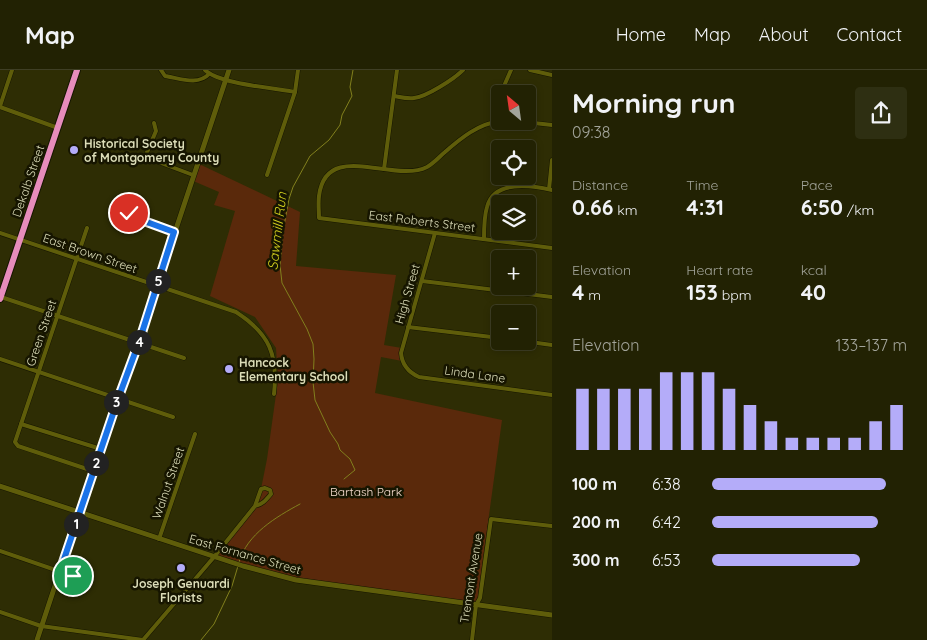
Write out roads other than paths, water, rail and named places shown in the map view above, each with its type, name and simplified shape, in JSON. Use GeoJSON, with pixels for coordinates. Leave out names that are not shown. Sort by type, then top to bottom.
{"type":"FeatureCollection","features":[{"type":"Feature","properties":{"kind":"highway","name":"Dekalb Street"},"geometry":{"type":"LineString","coordinates":[[0,298],[77,70]]}},
{"type":"Feature","properties":{"kind":"street"},"geometry":{"type":"LineString","coordinates":[[12,70],[0,107],[58,128]]}},
{"type":"Feature","properties":{"kind":"street"},"geometry":{"type":"LineString","coordinates":[[161,70],[165,76],[196,81],[206,78],[209,74]]}},
{"type":"Feature","properties":{"kind":"street"},"geometry":{"type":"LineString","coordinates":[[205,70],[209,74],[225,80],[295,92]]}},
{"type":"Feature","properties":{"kind":"street"},"geometry":{"type":"LineString","coordinates":[[37,640],[229,70]]}},
{"type":"Feature","properties":{"kind":"street"},"geometry":{"type":"LineString","coordinates":[[267,175],[295,92],[298,70]]}},
{"type":"Feature","properties":{"kind":"street"},"geometry":{"type":"LineString","coordinates":[[397,70],[384,169],[406,172],[427,167],[466,134],[482,125],[491,123]]}},
{"type":"Feature","properties":{"kind":"street"},"geometry":{"type":"LineString","coordinates":[[394,96],[416,98],[428,93],[463,70]]}},
{"type":"Feature","properties":{"kind":"street"},"geometry":{"type":"LineString","coordinates":[[504,85],[511,70]]}},
{"type":"Feature","properties":{"kind":"street"},"geometry":{"type":"LineString","coordinates":[[530,70],[552,75]]}},
{"type":"Feature","properties":{"kind":"street"},"geometry":{"type":"LineString","coordinates":[[154,123],[156,131],[145,157],[193,175]]}},
{"type":"Feature","properties":{"kind":"street"},"geometry":{"type":"LineString","coordinates":[[536,123],[552,125]]}},
{"type":"Feature","properties":{"kind":"street"},"geometry":{"type":"LineString","coordinates":[[484,239],[486,208],[491,197],[499,190],[515,186],[550,190],[552,160]]}},
{"type":"Feature","properties":{"kind":"street","name":"East Roberts Street"},"geometry":{"type":"LineString","coordinates":[[384,169],[351,165],[339,166],[332,171],[321,186],[319,218],[552,248]]}},
{"type":"Feature","properties":{"kind":"street"},"geometry":{"type":"LineString","coordinates":[[129,213],[133,217],[174,232]]}},
{"type":"Feature","properties":{"kind":"street","name":"Green Street"},"geometry":{"type":"LineString","coordinates":[[87,228],[21,424],[16,445],[94,471]]}},
{"type":"Feature","properties":{"kind":"street","name":"East Brown Street"},"geometry":{"type":"LineString","coordinates":[[0,233],[232,310],[254,324],[273,354],[276,375],[274,394]]}},
{"type":"Feature","properties":{"kind":"street","name":"High Street"},"geometry":{"type":"LineString","coordinates":[[402,362],[401,353],[435,233]]}},
{"type":"Feature","properties":{"kind":"street"},"geometry":{"type":"LineString","coordinates":[[422,281],[552,297]]}},
{"type":"Feature","properties":{"kind":"street"},"geometry":{"type":"LineString","coordinates":[[0,298],[58,315],[184,358]]}},
{"type":"Feature","properties":{"kind":"street"},"geometry":{"type":"LineString","coordinates":[[408,327],[491,337]]}},
{"type":"Feature","properties":{"kind":"street"},"geometry":{"type":"LineString","coordinates":[[536,343],[552,345]]}},
{"type":"Feature","properties":{"kind":"street"},"geometry":{"type":"LineString","coordinates":[[0,359],[173,417]]}},
{"type":"Feature","properties":{"kind":"street","name":"Linda Lane"},"geometry":{"type":"LineString","coordinates":[[402,362],[412,373],[419,377],[552,394]]}},
{"type":"Feature","properties":{"kind":"street"},"geometry":{"type":"LineString","coordinates":[[21,424],[101,449]]}},
{"type":"Feature","properties":{"kind":"street","name":"Walnut Street"},"geometry":{"type":"LineString","coordinates":[[159,539],[195,434]]}},
{"type":"Feature","properties":{"kind":"street","name":"East Fornance Street"},"geometry":{"type":"LineString","coordinates":[[0,486],[235,564],[296,580],[552,615]]}},
{"type":"Feature","properties":{"kind":"street"},"geometry":{"type":"LineString","coordinates":[[0,612],[41,626],[143,640],[255,506],[261,489],[270,490],[271,494],[268,498],[263,503],[255,506]]}},
{"type":"Feature","properties":{"kind":"street","name":"Tremont Avenue"},"geometry":{"type":"LineString","coordinates":[[472,640],[491,519],[552,526]]}},
{"type":"Feature","properties":{"kind":"street"},"geometry":{"type":"LineString","coordinates":[[0,552],[73,576]]}},
{"type":"Feature","properties":{"kind":"waterway","name":"Sawmill Run"},"geometry":{"type":"LineString","coordinates":[[344,479],[355,470],[350,459],[340,450],[315,400],[313,344],[282,283],[280,265],[283,231],[293,187],[310,156],[329,140],[340,125],[342,115],[352,96],[350,87],[353,70]]}},
{"type":"Feature","properties":{"kind":"waterway","name":"Sawmill Run"},"geometry":{"type":"LineString","coordinates":[[239,562],[243,552],[255,535],[272,521],[300,504]]}},
{"type":"Feature","properties":{"kind":"waterway","name":"Sawmill Run"},"geometry":{"type":"LineString","coordinates":[[201,640],[214,624],[232,586],[238,566]]}},
{"type":"Feature","properties":{"kind":"place","name":"Historical Society of Montgomery County"},"geometry":{"type":"Point","coordinates":[74,150]}},
{"type":"Feature","properties":{"kind":"place","name":"Hancock Elementary School"},"geometry":{"type":"Point","coordinates":[229,369]}},
{"type":"Feature","properties":{"kind":"place","name":"Joseph Genuardi Florists"},"geometry":{"type":"Point","coordinates":[181,568]}},
{"type":"Feature","properties":{"kind":"park label","name":"Bartash Park"},"geometry":{"type":"Point","coordinates":[366,491]}}]}
